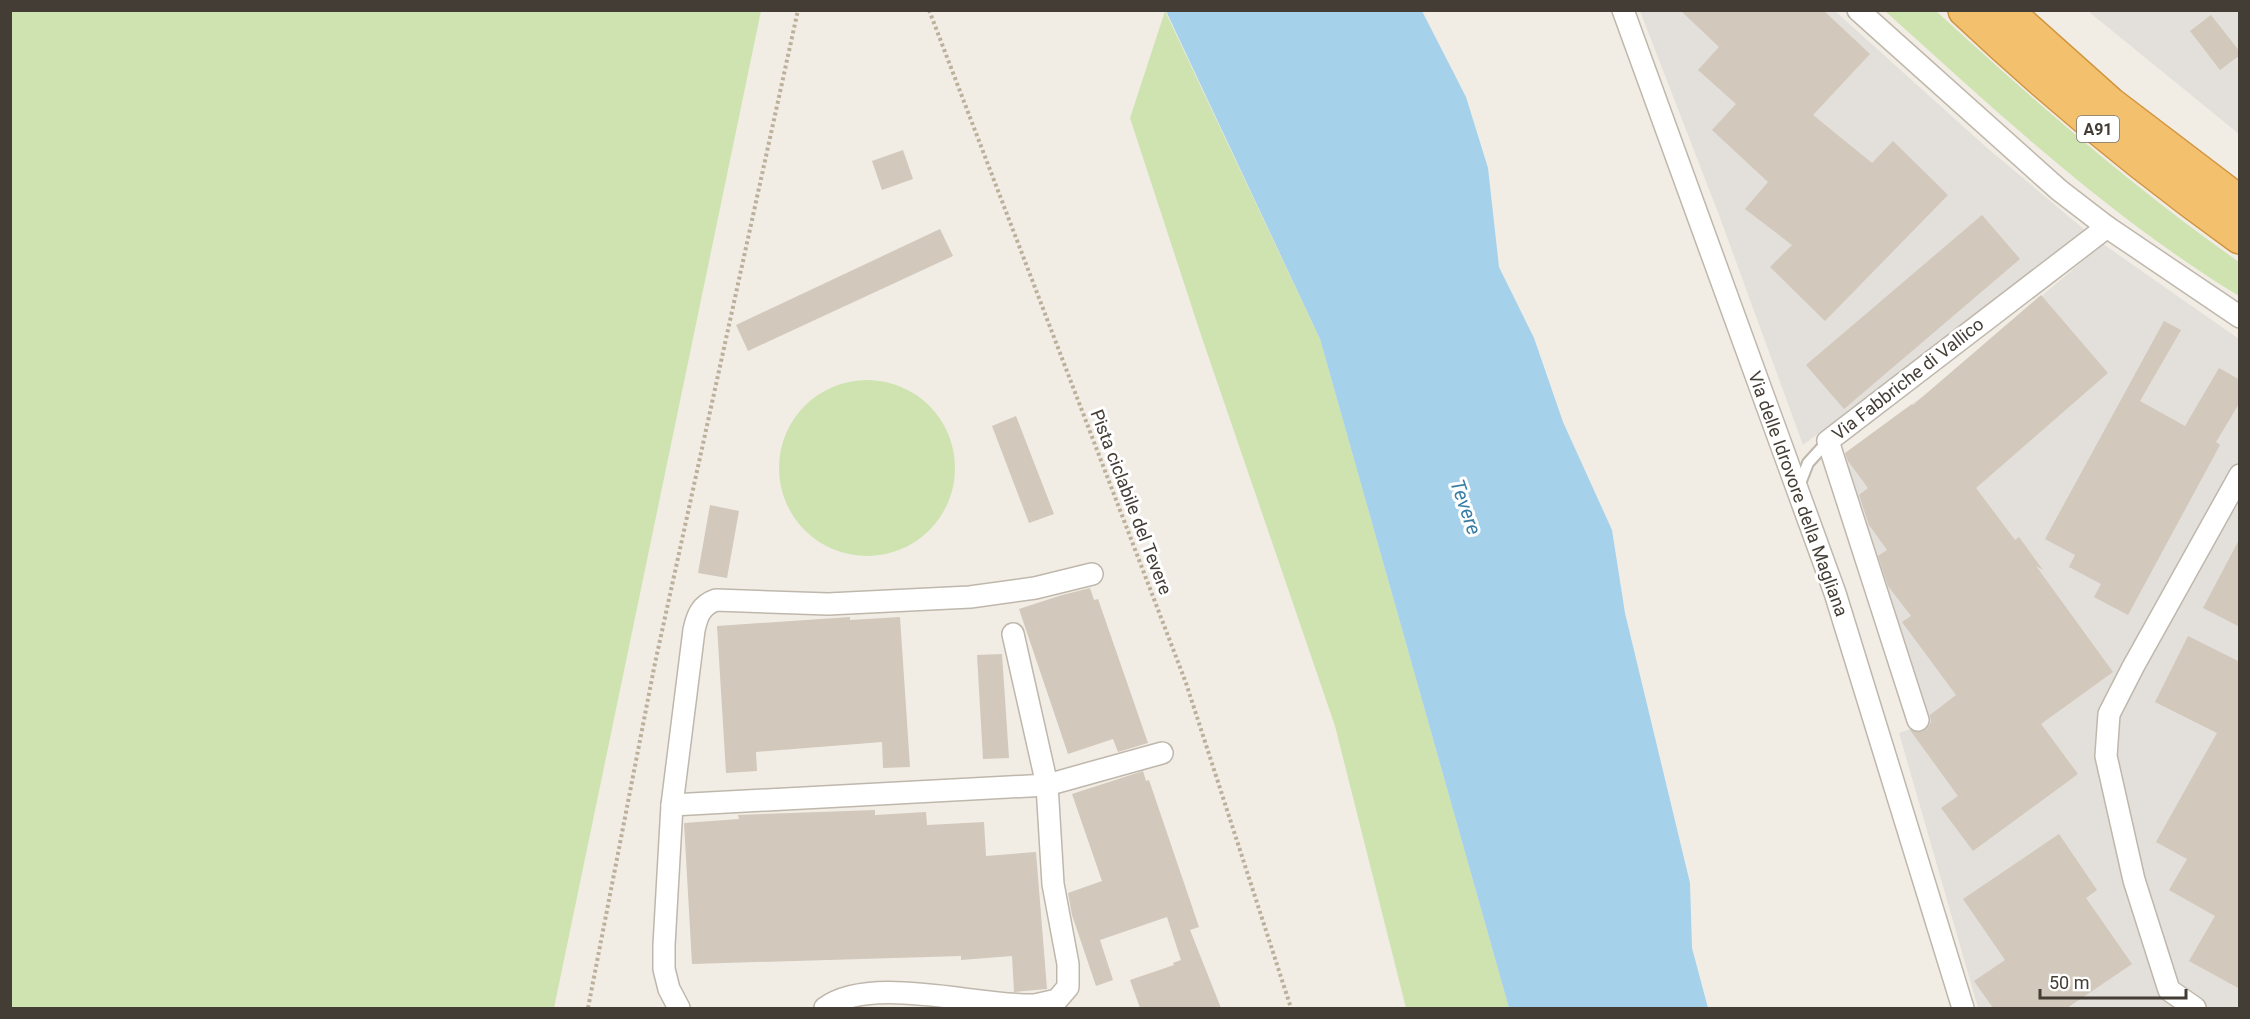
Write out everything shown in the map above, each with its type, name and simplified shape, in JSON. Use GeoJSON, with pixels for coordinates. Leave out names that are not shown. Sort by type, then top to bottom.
{"type":"FeatureCollection","features":[{"type":"Feature","properties":{"kind":"highway","name":"A91"},"geometry":{"type":"LineString","coordinates":[[1965,10],[2099,130],[2168,185],[2240,237]]}},
{"type":"Feature","properties":{"kind":"highway","name":"A91"},"geometry":{"type":"LineString","coordinates":[[2006,10],[2110,104],[2240,203]]}},
{"type":"Feature","properties":{"kind":"street","name":"Via delle Idrovore della Magliana"},"geometry":{"type":"LineString","coordinates":[[1623,10],[1835,593],[1963,1008]]}},
{"type":"Feature","properties":{"kind":"street"},"geometry":{"type":"LineString","coordinates":[[1858,10],[2059,190],[2107,227],[2240,317]]}},
{"type":"Feature","properties":{"kind":"street","name":"Via Fabbriche di Vallico"},"geometry":{"type":"LineString","coordinates":[[1918,720],[1828,441],[2107,227]]}},
{"type":"Feature","properties":{"kind":"street"},"geometry":{"type":"LineString","coordinates":[[2195,1008],[2169,990],[2134,880],[2106,756],[2109,714],[2240,476]]}},
{"type":"Feature","properties":{"kind":"street"},"geometry":{"type":"LineString","coordinates":[[679,1008],[666,979],[663,957],[672,805],[694,630],[699,613],[709,602],[725,600],[828,604],[970,597],[1035,588],[1092,574]]}},
{"type":"Feature","properties":{"kind":"street"},"geometry":{"type":"LineString","coordinates":[[825,1008],[846,997],[877,993],[1019,1005],[1044,1004],[1061,998],[1068,987],[1069,973],[1054,897],[1047,785],[1013,634]]}},
{"type":"Feature","properties":{"kind":"street"},"geometry":{"type":"LineString","coordinates":[[672,805],[1047,785],[1162,753]]}},
{"type":"Feature","properties":{"kind":"lane"},"geometry":{"type":"LineString","coordinates":[[1798,491],[1808,463],[1828,441]]}},
{"type":"Feature","properties":{"kind":"path"},"geometry":{"type":"LineString","coordinates":[[588,1008],[656,663],[798,10]]}},
{"type":"Feature","properties":{"kind":"path","name":"Pista ciclabile del Tevere"},"geometry":{"type":"LineString","coordinates":[[929,10],[1186,683],[1291,1008]]}},
{"type":"Feature","properties":{"kind":"shaded area"},"geometry":{"type":"Polygon","coordinates":[[[1640,11],[1835,11],[1986,147],[2086,231],[1803,445],[1719,215],[1640,11]]]}},
{"type":"Feature","properties":{"kind":"shaded area"},"geometry":{"type":"Polygon","coordinates":[[[2088,11],[2239,11],[2239,134],[2088,11]]]}},
{"type":"Feature","properties":{"kind":"shaded area"},"geometry":{"type":"Polygon","coordinates":[[[2103,244],[2239,339],[2239,1008],[1978,1008],[1899,733],[1910,729],[1928,715],[1870,562],[1843,455],[1927,393],[2103,244]]]}},
{"type":"Feature","properties":{"kind":"green space"},"geometry":{"type":"Polygon","coordinates":[[[10,11],[761,11],[554,1008],[11,1008],[10,11]]]}},
{"type":"Feature","properties":{"kind":"green space"},"geometry":{"type":"Polygon","coordinates":[[[1165,11],[1320,339],[1509,1008],[1406,1008],[1335,726],[1200,332],[1130,118],[1165,11]]]}},
{"type":"Feature","properties":{"kind":"green space"},"geometry":{"type":"Polygon","coordinates":[[[1885,11],[1936,11],[2121,173],[2239,262],[2239,296],[2191,265],[2099,198],[2012,125],[1885,11]]]}},
{"type":"Feature","properties":{"kind":"green space"},"geometry":{"type":"Polygon","coordinates":[[[867,380],[884,381],[901,386],[929,406],[949,434],[954,451],[954,485],[949,502],[929,530],[901,550],[884,555],[867,556],[850,555],[833,550],[805,530],[785,502],[780,485],[779,468],[780,451],[785,434],[805,406],[833,386],[850,381],[867,380]]]}},
{"type":"Feature","properties":{"kind":"water","name":"Tevere"},"geometry":{"type":"Polygon","coordinates":[[[1166,11],[1422,11],[1466,97],[1488,168],[1499,267],[1534,338],[1563,422],[1612,530],[1625,613],[1690,883],[1692,948],[1708,1008],[1509,1008],[1320,339],[1166,11]]]}},
{"type":"Feature","properties":{"kind":"building"},"geometry":{"type":"Polygon","coordinates":[[[1680,10],[1823,10],[1870,54],[1813,115],[1872,163],[1893,141],[1948,195],[1825,321],[1770,267],[1792,245],[1745,209],[1768,182],[1712,130],[1736,104],[1698,70],[1719,47],[1680,10]]]}},
{"type":"Feature","properties":{"kind":"building"},"geometry":{"type":"Polygon","coordinates":[[[2211,15],[2240,52],[2240,55],[2220,70],[2190,31],[2211,15]]]}},
{"type":"Feature","properties":{"kind":"building"},"geometry":{"type":"Polygon","coordinates":[[[903,150],[913,179],[882,190],[872,161],[903,150]]]}},
{"type":"Feature","properties":{"kind":"building"},"geometry":{"type":"Polygon","coordinates":[[[1982,215],[2020,259],[1844,409],[1806,365],[1982,215]]]}},
{"type":"Feature","properties":{"kind":"building"},"geometry":{"type":"Polygon","coordinates":[[[940,229],[953,256],[748,351],[736,325],[940,229]]]}},
{"type":"Feature","properties":{"kind":"building"},"geometry":{"type":"Polygon","coordinates":[[[2041,295],[2108,373],[1976,488],[2015,540],[2019,537],[2043,570],[2036,566],[2113,672],[2041,724],[2078,774],[1973,851],[1941,808],[1958,796],[1910,730],[1921,732],[1927,729],[1931,722],[1930,715],[1956,695],[1902,622],[1911,616],[1888,586],[1878,556],[1887,550],[1869,525],[1859,495],[1868,488],[1848,461],[1845,453],[1913,405],[2041,295]]]}},
{"type":"Feature","properties":{"kind":"building"},"geometry":{"type":"Polygon","coordinates":[[[2164,321],[2181,330],[2140,401],[2185,426],[2219,368],[2240,380],[2240,402],[2216,442],[2220,445],[2128,615],[2094,597],[2101,584],[2069,567],[2075,555],[2045,539],[2164,321]]]}},
{"type":"Feature","properties":{"kind":"building"},"geometry":{"type":"Polygon","coordinates":[[[1016,416],[1054,514],[1029,523],[992,426],[1016,416]]]}},
{"type":"Feature","properties":{"kind":"building"},"geometry":{"type":"Polygon","coordinates":[[[710,505],[739,511],[727,578],[698,573],[710,505]]]}},
{"type":"Feature","properties":{"kind":"building"},"geometry":{"type":"Polygon","coordinates":[[[2240,538],[2240,627],[2203,608],[2240,538]]]}},
{"type":"Feature","properties":{"kind":"building"},"geometry":{"type":"Polygon","coordinates":[[[1090,588],[1094,600],[1098,599],[1148,743],[1118,752],[1113,739],[1068,754],[1019,609],[1090,588]]]}},
{"type":"Feature","properties":{"kind":"building"},"geometry":{"type":"Polygon","coordinates":[[[850,617],[850,620],[900,617],[910,767],[883,768],[882,742],[756,752],[757,771],[726,773],[717,626],[850,617]]]}},
{"type":"Feature","properties":{"kind":"building"},"geometry":{"type":"Polygon","coordinates":[[[2188,636],[2240,662],[2240,989],[2189,961],[2215,916],[2169,890],[2187,859],[2156,842],[2217,733],[2155,702],[2188,636]]]}},
{"type":"Feature","properties":{"kind":"building"},"geometry":{"type":"Polygon","coordinates":[[[1002,654],[1009,758],[983,759],[977,655],[1002,654]]]}},
{"type":"Feature","properties":{"kind":"building"},"geometry":{"type":"Polygon","coordinates":[[[1143,771],[1146,781],[1149,780],[1199,927],[1190,930],[1221,1008],[1140,1008],[1130,980],[1174,965],[1173,963],[1181,960],[1167,917],[1100,940],[1113,980],[1096,986],[1072,915],[1068,893],[1102,881],[1072,794],[1143,771]]]}},
{"type":"Feature","properties":{"kind":"building"},"geometry":{"type":"Polygon","coordinates":[[[875,810],[875,815],[926,812],[927,825],[984,822],[986,856],[1036,852],[1047,989],[1014,992],[1012,956],[961,960],[961,956],[692,964],[684,823],[739,819],[738,815],[875,810]]]}},
{"type":"Feature","properties":{"kind":"building"},"geometry":{"type":"Polygon","coordinates":[[[2059,834],[2097,890],[2086,898],[2132,964],[2067,1008],[1993,1008],[1974,981],[2005,960],[1963,899],[2059,834]]]}}]}
